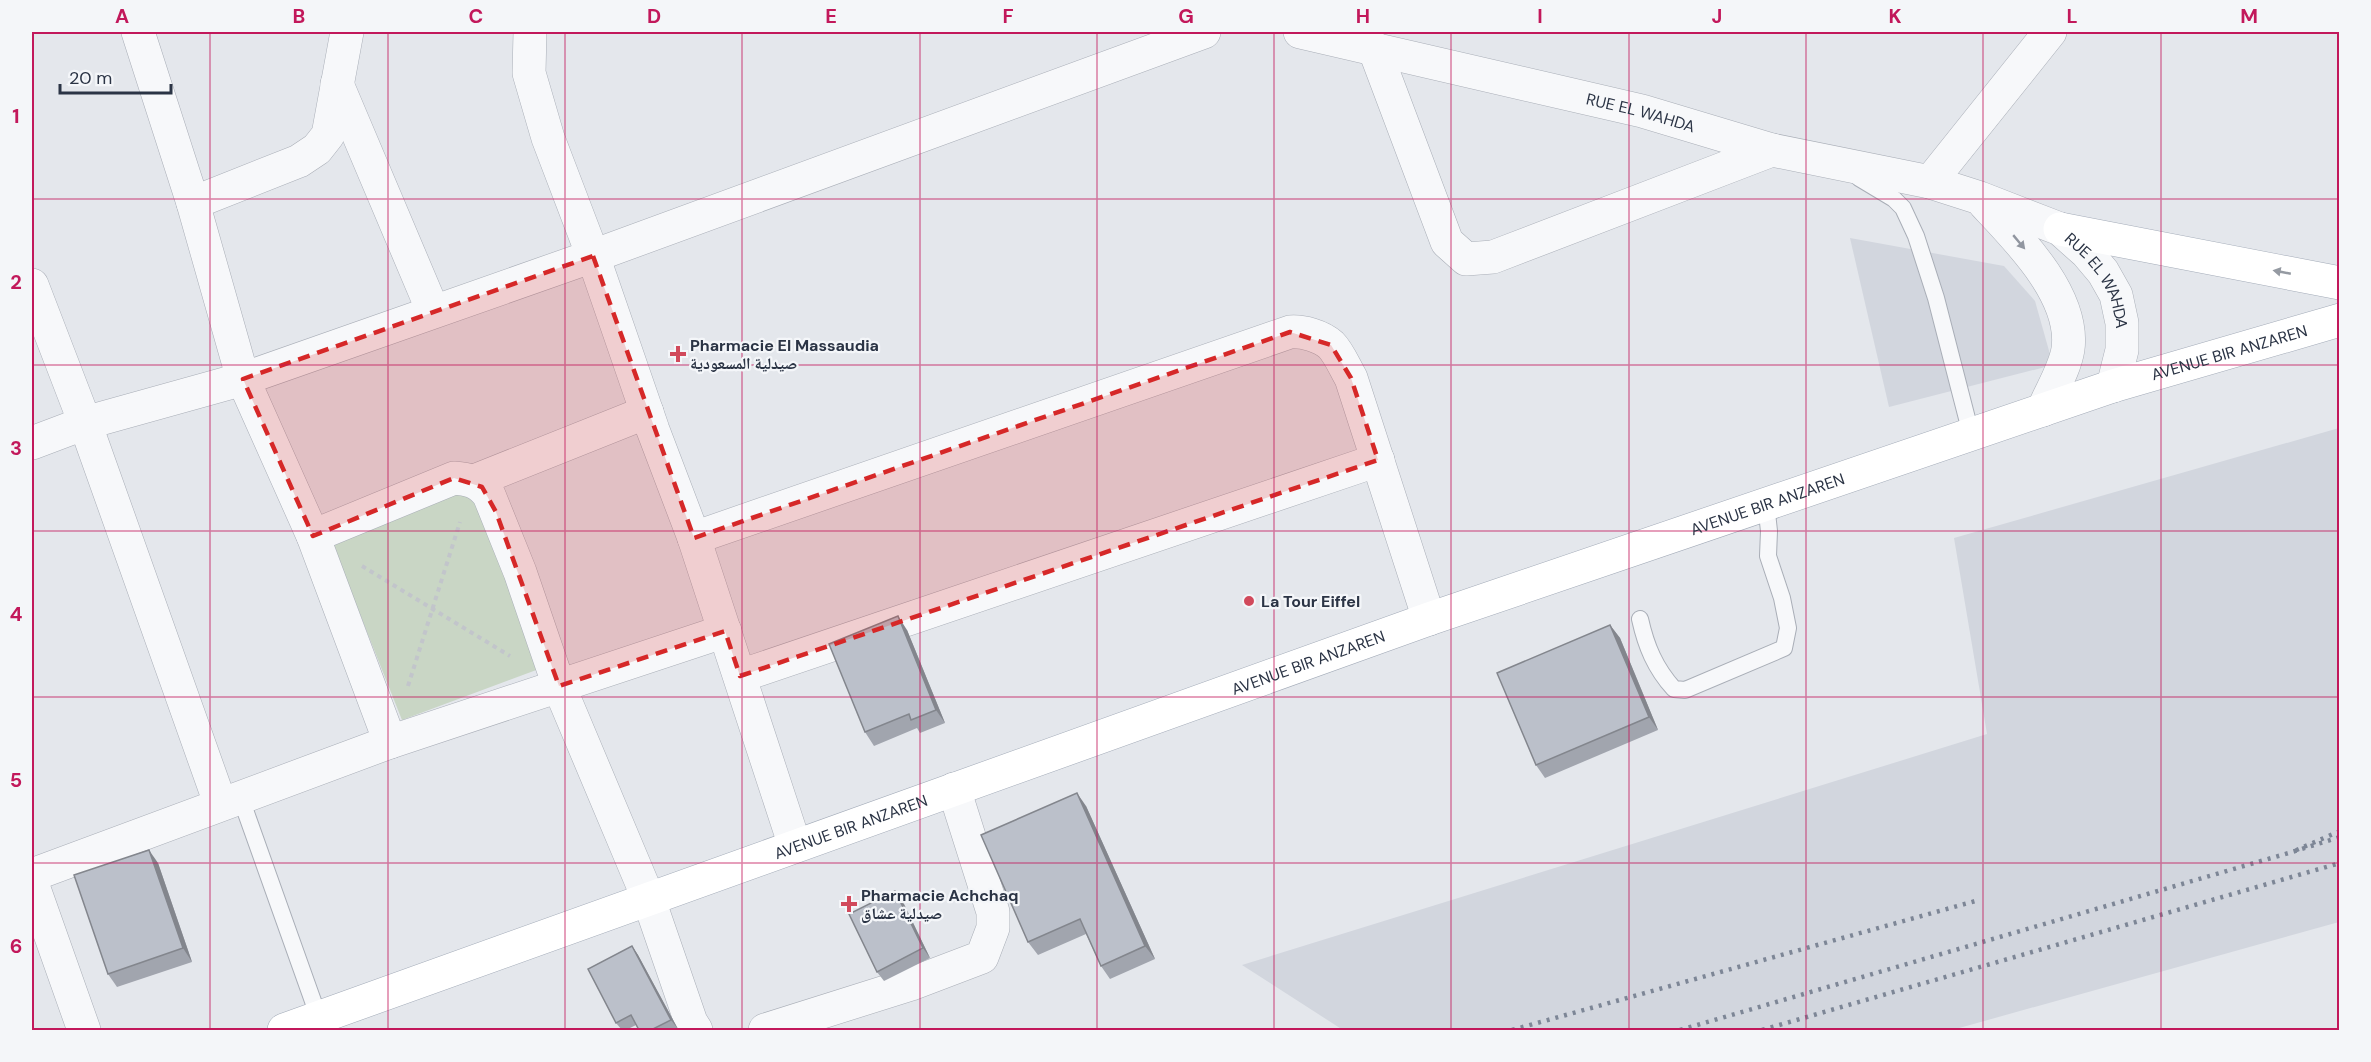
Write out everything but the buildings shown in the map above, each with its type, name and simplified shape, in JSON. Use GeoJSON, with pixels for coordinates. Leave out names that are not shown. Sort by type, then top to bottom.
{"type":"FeatureCollection","features":[{"type":"Feature","properties":{"kind":"main road"},"geometry":{"type":"LineString","coordinates":[[2060,229],[2340,283]]}},
{"type":"Feature","properties":{"kind":"main road","name":"AVENUE BIR ANZAREN"},"geometry":{"type":"LineString","coordinates":[[284,1030],[1429,619],[2113,386],[2340,320]]}},
{"type":"Feature","properties":{"kind":"street"},"geometry":{"type":"LineString","coordinates":[[138,32],[193,202],[243,379],[313,537],[390,742]]}},
{"type":"Feature","properties":{"kind":"street"},"geometry":{"type":"LineString","coordinates":[[193,202],[299,161],[317,149],[328,135],[347,32]]}},
{"type":"Feature","properties":{"kind":"street"},"geometry":{"type":"LineString","coordinates":[[530,32],[529,73],[548,138],[593,256],[694,538],[795,846]]}},
{"type":"Feature","properties":{"kind":"street"},"geometry":{"type":"LineString","coordinates":[[32,443],[85,423],[243,379],[593,256],[1204,32]]}},
{"type":"Feature","properties":{"kind":"street","name":"RUE EL WAHDA"},"geometry":{"type":"LineString","coordinates":[[1300,32],[1642,111],[1772,150],[1930,182],[1980,198],[2060,229],[2087,253],[2103,272],[2115,295],[2122,323],[2122,350],[2113,386]]}},
{"type":"Feature","properties":{"kind":"street"},"geometry":{"type":"LineString","coordinates":[[1930,182],[2050,32]]}},
{"type":"Feature","properties":{"kind":"street"},"geometry":{"type":"LineString","coordinates":[[1374,48],[1448,242],[1466,259],[1493,257],[1772,150]]}},
{"type":"Feature","properties":{"kind":"street"},"geometry":{"type":"LineString","coordinates":[[337,84],[433,311]]}},
{"type":"Feature","properties":{"kind":"street","name":"RUE EL WAHDA"},"geometry":{"type":"LineString","coordinates":[[1980,198],[2022,244],[2040,269],[2055,292],[2067,324],[2068,350],[2043,410]]}},
{"type":"Feature","properties":{"kind":"street"},"geometry":{"type":"LineString","coordinates":[[32,285],[230,800]]}},
{"type":"Feature","properties":{"kind":"street"},"geometry":{"type":"LineString","coordinates":[[694,538],[1290,332],[1312,335],[1331,345],[1351,378],[1429,619]]}},
{"type":"Feature","properties":{"kind":"street"},"geometry":{"type":"LineString","coordinates":[[474,481],[647,412]]}},
{"type":"Feature","properties":{"kind":"street"},"geometry":{"type":"LineString","coordinates":[[740,676],[1378,460]]}},
{"type":"Feature","properties":{"kind":"street"},"geometry":{"type":"LineString","coordinates":[[313,537],[446,480],[454,478],[474,481],[483,487],[496,512],[559,686],[649,900],[691,1022],[696,1030]]}},
{"type":"Feature","properties":{"kind":"street"},"geometry":{"type":"LineString","coordinates":[[32,875],[390,742],[724,631]]}},
{"type":"Feature","properties":{"kind":"street"},"geometry":{"type":"LineString","coordinates":[[765,1030],[911,984],[982,957],[993,928],[993,912],[954,789]]}},
{"type":"Feature","properties":{"kind":"street"},"geometry":{"type":"LineString","coordinates":[[32,883],[84,1030]]}},
{"type":"Feature","properties":{"kind":"lane"},"geometry":{"type":"LineString","coordinates":[[1772,150],[1778,158],[1784,161],[1832,168],[1860,178],[1894,199],[1903,208],[1916,236],[1936,298],[1971,434]]}},
{"type":"Feature","properties":{"kind":"lane"},"geometry":{"type":"LineString","coordinates":[[1640,619],[1646,646],[1663,677],[1674,689],[1685,690],[1784,648],[1788,628],[1782,598],[1768,556],[1769,531],[1766,504]]}},
{"type":"Feature","properties":{"kind":"lane"},"geometry":{"type":"LineString","coordinates":[[230,800],[319,1018]]}},
{"type":"Feature","properties":{"kind":"path"},"geometry":{"type":"LineString","coordinates":[[408,687],[474,481]]}},
{"type":"Feature","properties":{"kind":"path"},"geometry":{"type":"LineString","coordinates":[[313,537],[511,656]]}},
{"type":"Feature","properties":{"kind":"highlighted area"},"geometry":{"type":"Polygon","coordinates":[[[593,256],[694,538],[1290,332],[1331,345],[1351,378],[1378,460],[740,676],[725,631],[559,686],[496,512],[482,487],[454,478],[313,536],[243,379],[593,256]]]}},
{"type":"Feature","properties":{"kind":"shaded area"},"geometry":{"type":"Polygon","coordinates":[[[1850,238],[2004,266],[2035,301],[2053,365],[1889,407],[1850,238]]]}},
{"type":"Feature","properties":{"kind":"shaded area"},"geometry":{"type":"Polygon","coordinates":[[[2339,428],[2339,922],[1952,1030],[1343,1030],[1242,965],[1987,734],[1954,538],[2339,428]]]}},
{"type":"Feature","properties":{"kind":"green space"},"geometry":{"type":"Polygon","coordinates":[[[453,491],[469,496],[480,508],[539,669],[402,720],[332,544],[453,491]]]}},
{"type":"Feature","properties":{"kind":"railway"},"geometry":{"type":"LineString","coordinates":[[2340,831],[2292,852],[2340,837]]}},
{"type":"Feature","properties":{"kind":"railway"},"geometry":{"type":"LineString","coordinates":[[1680,1030],[2292,852]]}},
{"type":"Feature","properties":{"kind":"railway"},"geometry":{"type":"LineString","coordinates":[[1762,1030],[2340,863]]}},
{"type":"Feature","properties":{"kind":"railway"},"geometry":{"type":"LineString","coordinates":[[1512,1030],[1979,900]]}},
{"type":"Feature","properties":{"kind":"place","name":"Pharmacie El Massaudia صيدلية المسعودية"},"geometry":{"type":"Point","coordinates":[678,354]}},
{"type":"Feature","properties":{"kind":"place","name":"La Tour Eiffel"},"geometry":{"type":"Point","coordinates":[1249,601]}},
{"type":"Feature","properties":{"kind":"place","name":"Pharmacie Achchaq صيدلية عشاق"},"geometry":{"type":"Point","coordinates":[849,904]}}]}
